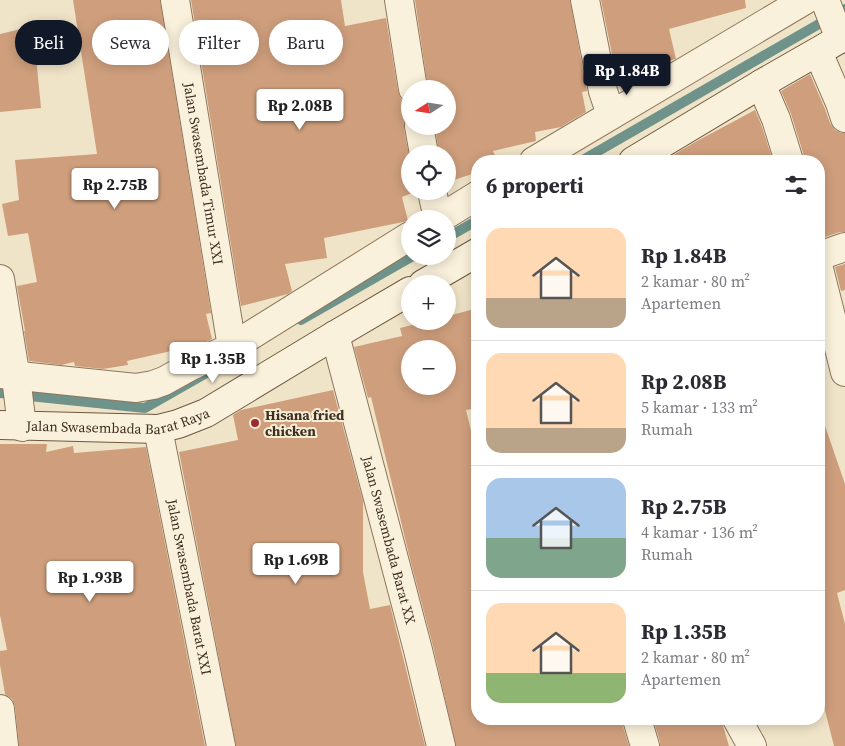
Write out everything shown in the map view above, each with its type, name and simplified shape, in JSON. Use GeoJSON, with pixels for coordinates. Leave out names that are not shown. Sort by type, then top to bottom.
{"type":"FeatureCollection","features":[{"type":"Feature","properties":{"kind":"street","name":"Jalan Swasembada Timur XXI"},"geometry":{"type":"LineString","coordinates":[[175,0],[232,347]]}},
{"type":"Feature","properties":{"kind":"street"},"geometry":{"type":"LineString","coordinates":[[399,0],[412,80]]}},
{"type":"Feature","properties":{"kind":"street"},"geometry":{"type":"LineString","coordinates":[[586,0],[603,91],[611,115]]}},
{"type":"Feature","properties":{"kind":"street"},"geometry":{"type":"LineString","coordinates":[[544,155],[611,115],[819,2],[836,40],[840,103],[845,118]]}},
{"type":"Feature","properties":{"kind":"street"},"geometry":{"type":"LineString","coordinates":[[643,155],[836,40]]}},
{"type":"Feature","properties":{"kind":"street"},"geometry":{"type":"LineString","coordinates":[[761,84],[776,119],[787,155]]}},
{"type":"Feature","properties":{"kind":"street"},"geometry":{"type":"LineString","coordinates":[[453,210],[471,199]]}},
{"type":"Feature","properties":{"kind":"street"},"geometry":{"type":"LineString","coordinates":[[11,378],[136,388],[153,385],[232,347],[401,242]]}},
{"type":"Feature","properties":{"kind":"street"},"geometry":{"type":"LineString","coordinates":[[825,254],[845,247]]}},
{"type":"Feature","properties":{"kind":"street"},"geometry":{"type":"LineString","coordinates":[[438,275],[471,256]]}},
{"type":"Feature","properties":{"kind":"street"},"geometry":{"type":"LineString","coordinates":[[0,279],[14,424]]}},
{"type":"Feature","properties":{"kind":"street"},"geometry":{"type":"LineString","coordinates":[[825,293],[845,372]]}},
{"type":"Feature","properties":{"kind":"street","name":"Jalan Swasembada Barat Raya"},"geometry":{"type":"LineString","coordinates":[[14,424],[158,429],[178,424],[206,413],[401,296]]}},
{"type":"Feature","properties":{"kind":"street","name":"Jalan Swasembada Barat XX"},"geometry":{"type":"LineString","coordinates":[[335,335],[418,650],[440,746]]}},
{"type":"Feature","properties":{"kind":"street","name":"Jalan Swasembada Barat XXI"},"geometry":{"type":"LineString","coordinates":[[158,429],[221,746]]}},
{"type":"Feature","properties":{"kind":"street"},"geometry":{"type":"LineString","coordinates":[[0,709],[4,746]]}},
{"type":"Feature","properties":{"kind":"street"},"geometry":{"type":"LineString","coordinates":[[639,725],[645,746]]}},
{"type":"Feature","properties":{"kind":"street"},"geometry":{"type":"LineString","coordinates":[[740,725],[752,746]]}},
{"type":"Feature","properties":{"kind":"building"},"geometry":{"type":"Polygon","coordinates":[[[73,0],[160,0],[163,20],[92,20],[92,65],[169,65],[169,55],[211,313],[206,314],[212,339],[202,344],[127,361],[128,365],[103,369],[75,366],[74,362],[61,365],[29,361],[17,286],[37,282],[28,233],[8,236],[2,204],[19,200],[15,160],[97,154],[82,58],[82,20],[76,20],[73,0]]]}},
{"type":"Feature","properties":{"kind":"building"},"geometry":{"type":"Polygon","coordinates":[[[191,0],[341,0],[345,26],[386,18],[401,99],[401,135],[405,135],[407,145],[401,145],[401,200],[403,200],[405,210],[401,210],[401,222],[324,238],[327,258],[285,264],[292,291],[288,294],[241,306],[202,65],[259,65],[259,20],[194,20],[191,0]]]}},
{"type":"Feature","properties":{"kind":"building"},"geometry":{"type":"Polygon","coordinates":[[[415,0],[570,0],[587,91],[582,92],[586,112],[561,127],[535,132],[536,141],[493,151],[495,155],[471,155],[471,174],[456,179],[456,145],[438,145],[436,135],[456,135],[456,80],[427,80],[415,0]]]}},
{"type":"Feature","properties":{"kind":"building"},"geometry":{"type":"Polygon","coordinates":[[[601,0],[745,0],[746,8],[669,29],[676,59],[646,66],[648,75],[641,79],[618,84],[601,0]]]}},
{"type":"Feature","properties":{"kind":"building"},"geometry":{"type":"Polygon","coordinates":[[[15,30],[15,65],[37,65],[41,108],[0,112],[0,34],[15,30]]]}},
{"type":"Feature","properties":{"kind":"building"},"geometry":{"type":"Polygon","coordinates":[[[810,74],[830,123],[835,130],[845,133],[845,232],[825,237],[825,155],[804,155],[791,114],[781,91],[810,74]]]}},
{"type":"Feature","properties":{"kind":"building"},"geometry":{"type":"Polygon","coordinates":[[[755,110],[771,155],[673,155],[755,110]]]}},
{"type":"Feature","properties":{"kind":"building"},"geometry":{"type":"Polygon","coordinates":[[[845,264],[845,290],[841,291],[835,267],[845,264]]]}},
{"type":"Feature","properties":{"kind":"building"},"geometry":{"type":"Polygon","coordinates":[[[471,310],[471,409],[466,410],[471,431],[471,725],[623,725],[629,746],[456,746],[371,397],[368,398],[354,347],[402,336],[400,328],[401,330],[456,330],[456,314],[471,310]]]}},
{"type":"Feature","properties":{"kind":"building"},"geometry":{"type":"Polygon","coordinates":[[[333,390],[363,501],[363,572],[370,609],[390,605],[425,746],[236,746],[179,452],[238,440],[233,415],[241,410],[333,390]]]}},
{"type":"Feature","properties":{"kind":"building"},"geometry":{"type":"Polygon","coordinates":[[[825,426],[845,484],[845,590],[837,593],[845,624],[845,746],[834,746],[825,711],[825,426]]]}},
{"type":"Feature","properties":{"kind":"building"},"geometry":{"type":"Polygon","coordinates":[[[0,444],[47,444],[46,452],[73,446],[74,453],[146,447],[205,746],[19,746],[15,707],[12,699],[5,694],[0,665],[0,651],[7,650],[0,615],[0,444]]]}},
{"type":"Feature","properties":{"kind":"building"},"geometry":{"type":"Polygon","coordinates":[[[655,725],[723,725],[729,746],[660,746],[655,725]]]}},
{"type":"Feature","properties":{"kind":"waterway"},"geometry":{"type":"LineString","coordinates":[[591,155],[845,9]]}},
{"type":"Feature","properties":{"kind":"waterway"},"geometry":{"type":"LineString","coordinates":[[456,232],[471,224]]}},
{"type":"Feature","properties":{"kind":"waterway"},"geometry":{"type":"LineString","coordinates":[[301,320],[401,263]]}},
{"type":"Feature","properties":{"kind":"waterway"},"geometry":{"type":"LineString","coordinates":[[0,393],[145,408],[210,371]]}},
{"type":"Feature","properties":{"kind":"place","name":"Hisana fried chicken"},"geometry":{"type":"Point","coordinates":[255,423]}}]}
